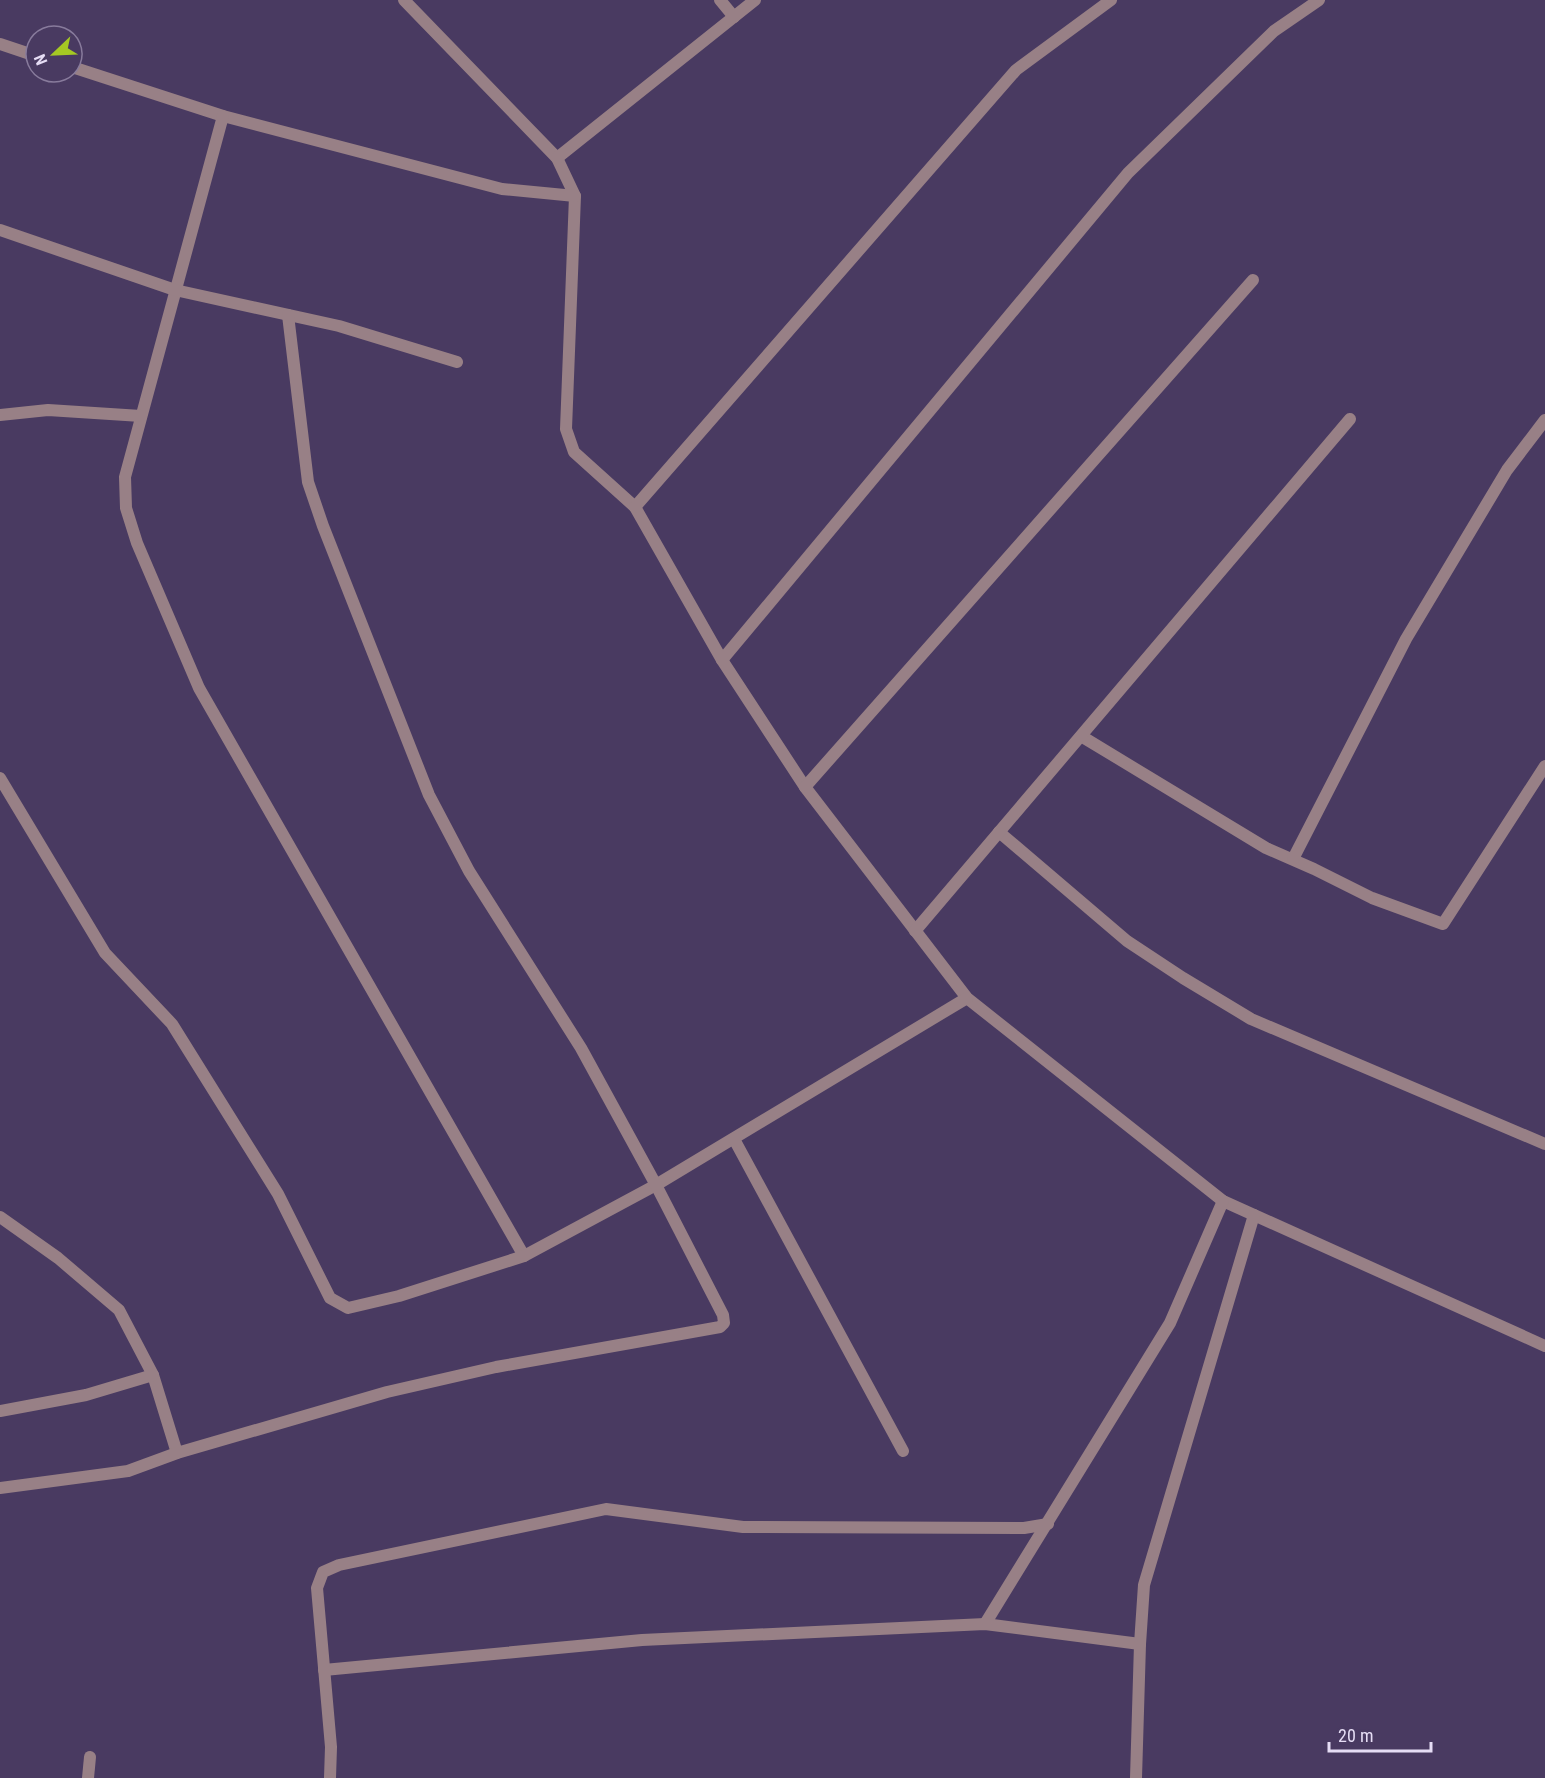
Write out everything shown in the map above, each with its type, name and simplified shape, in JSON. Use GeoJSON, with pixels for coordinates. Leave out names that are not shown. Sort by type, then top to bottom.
{"type":"FeatureCollection","features":[{"type":"Feature","properties":{"kind":"street"},"geometry":{"type":"LineString","coordinates":[[720,0],[734,17]]}},
{"type":"Feature","properties":{"kind":"street"},"geometry":{"type":"LineString","coordinates":[[557,158],[755,0]]}},
{"type":"Feature","properties":{"kind":"street"},"geometry":{"type":"LineString","coordinates":[[635,507],[1016,70],[1111,0]]}},
{"type":"Feature","properties":{"kind":"street"},"geometry":{"type":"LineString","coordinates":[[722,660],[1128,173],[1274,31],[1319,0]]}},
{"type":"Feature","properties":{"kind":"street"},"geometry":{"type":"LineString","coordinates":[[412,2],[557,158],[575,196],[566,429],[574,452],[635,507],[722,660],[805,787],[967,998],[1223,1201],[1545,1346]]}},
{"type":"Feature","properties":{"kind":"street"},"geometry":{"type":"LineString","coordinates":[[0,44],[24,52]]}},
{"type":"Feature","properties":{"kind":"street"},"geometry":{"type":"LineString","coordinates":[[84,71],[223,116],[502,189],[575,196]]}},
{"type":"Feature","properties":{"kind":"street"},"geometry":{"type":"LineString","coordinates":[[223,116],[125,477],[126,508],[137,543],[199,688],[524,1256]]}},
{"type":"Feature","properties":{"kind":"street"},"geometry":{"type":"LineString","coordinates":[[0,230],[175,290],[339,326],[457,362]]}},
{"type":"Feature","properties":{"kind":"street"},"geometry":{"type":"LineString","coordinates":[[805,787],[1253,280]]}},
{"type":"Feature","properties":{"kind":"street"},"geometry":{"type":"LineString","coordinates":[[0,1488],[128,1471],[177,1453],[387,1392],[496,1367],[720,1327],[724,1323],[723,1315],[656,1185],[581,1048],[470,871],[429,795],[323,526],[308,482],[288,315]]}},
{"type":"Feature","properties":{"kind":"street"},"geometry":{"type":"LineString","coordinates":[[0,415],[48,410],[141,416]]}},
{"type":"Feature","properties":{"kind":"street"},"geometry":{"type":"LineString","coordinates":[[915,931],[1350,419]]}},
{"type":"Feature","properties":{"kind":"street"},"geometry":{"type":"LineString","coordinates":[[1293,859],[1406,639],[1506,470],[1545,420]]}},
{"type":"Feature","properties":{"kind":"street"},"geometry":{"type":"LineString","coordinates":[[1081,736],[1266,848],[1372,898],[1443,924],[1545,766]]}},
{"type":"Feature","properties":{"kind":"street"},"geometry":{"type":"LineString","coordinates":[[0,778],[105,953],[172,1024],[278,1194],[330,1298],[348,1308],[399,1296],[524,1256],[656,1185],[967,998]]}},
{"type":"Feature","properties":{"kind":"street"},"geometry":{"type":"LineString","coordinates":[[999,832],[1127,941],[1251,1019],[1545,1144]]}},
{"type":"Feature","properties":{"kind":"street"},"geometry":{"type":"LineString","coordinates":[[734,1139],[903,1451]]}},
{"type":"Feature","properties":{"kind":"street"},"geometry":{"type":"LineString","coordinates":[[985,1624],[1170,1323],[1223,1201]]}},
{"type":"Feature","properties":{"kind":"street"},"geometry":{"type":"LineString","coordinates":[[1136,1778],[1144,1585],[1254,1215]]}},
{"type":"Feature","properties":{"kind":"street"},"geometry":{"type":"LineString","coordinates":[[0,1217],[58,1258],[119,1310],[153,1376],[177,1453]]}},
{"type":"Feature","properties":{"kind":"street"},"geometry":{"type":"LineString","coordinates":[[0,1411],[86,1395],[153,1376]]}},
{"type":"Feature","properties":{"kind":"street"},"geometry":{"type":"LineString","coordinates":[[330,1778],[330,1747],[317,1588],[322,1572],[339,1565],[606,1509],[743,1527],[1024,1528],[1048,1524]]}},
{"type":"Feature","properties":{"kind":"street"},"geometry":{"type":"LineString","coordinates":[[324,1670],[642,1640],[985,1624],[1140,1644]]}},
{"type":"Feature","properties":{"kind":"street"},"geometry":{"type":"LineString","coordinates":[[88,1778],[90,1757]]}}]}
